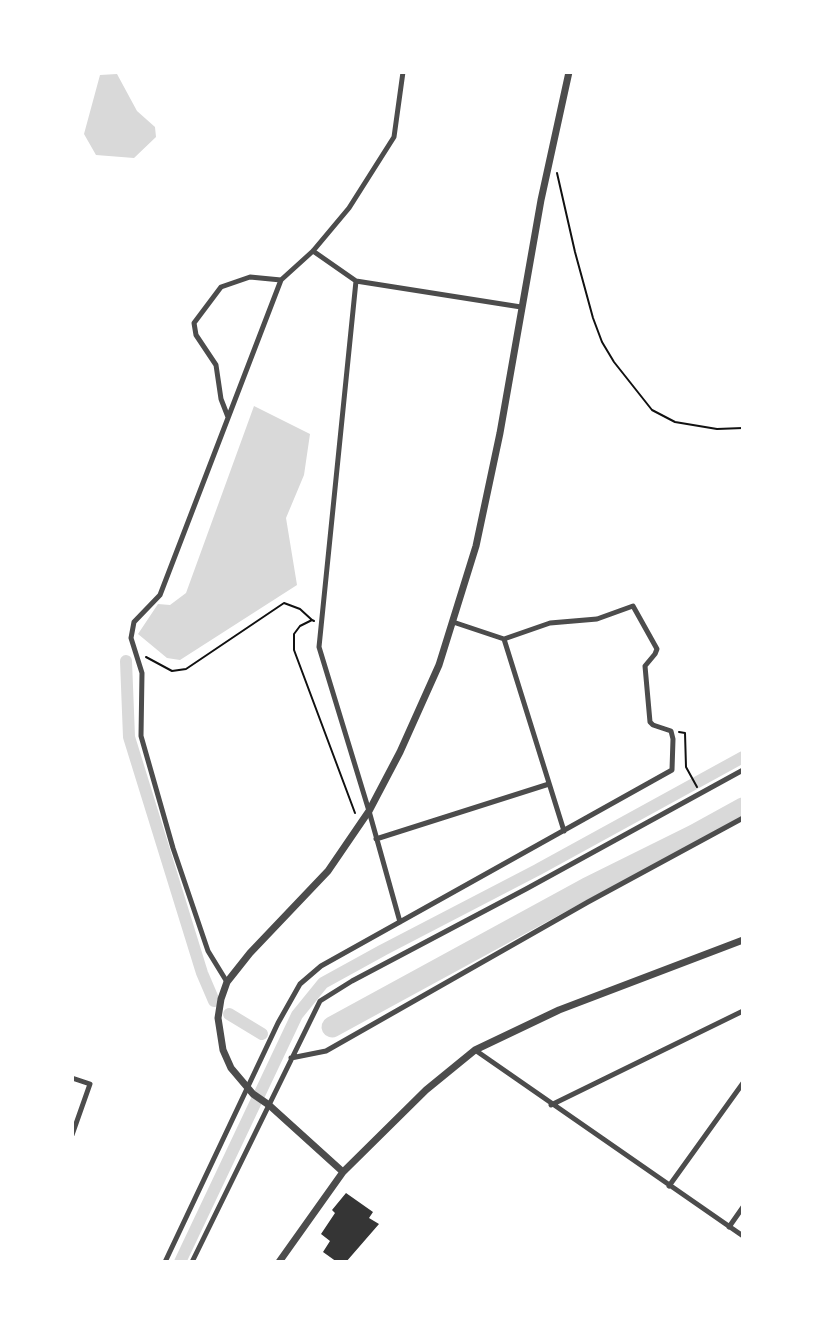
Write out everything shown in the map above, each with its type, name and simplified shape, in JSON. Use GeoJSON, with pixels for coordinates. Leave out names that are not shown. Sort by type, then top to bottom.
{"type":"FeatureCollection","features":[{"type":"Feature","properties":{"kind":"street"},"geometry":{"type":"LineString","coordinates":[[227,982],[208,951],[173,848],[141,736],[142,673],[131,638],[134,622],[160,595],[281,280],[313,251],[349,208],[394,137],[403,72]]}},
{"type":"Feature","properties":{"kind":"street"},"geometry":{"type":"LineString","coordinates":[[343,1172],[247,1088],[231,1068],[224,1050],[218,1018],[227,982],[249,952],[328,871],[369,811],[400,752],[429,687],[453,622],[476,546],[500,433],[541,200],[569,72]]}},
{"type":"Feature","properties":{"kind":"street"},"geometry":{"type":"LineString","coordinates":[[313,251],[356,281],[521,307]]}},
{"type":"Feature","properties":{"kind":"street"},"geometry":{"type":"LineString","coordinates":[[228,417],[221,399],[216,365],[196,335],[194,323],[221,287],[250,277],[281,280]]}},
{"type":"Feature","properties":{"kind":"street"},"geometry":{"type":"LineString","coordinates":[[356,281],[320,647],[400,922]]}},
{"type":"Feature","properties":{"kind":"street"},"geometry":{"type":"LineString","coordinates":[[165,1262],[278,1023],[300,984],[321,966],[672,770],[671,731],[650,722],[645,666],[657,649],[633,606],[597,620],[550,623],[504,639],[453,622]]}},
{"type":"Feature","properties":{"kind":"street"},"geometry":{"type":"LineString","coordinates":[[504,639],[564,831]]}},
{"type":"Feature","properties":{"kind":"street"},"geometry":{"type":"LineString","coordinates":[[192,1262],[320,1001],[352,981],[743,770]]}},
{"type":"Feature","properties":{"kind":"street"},"geometry":{"type":"LineString","coordinates":[[376,839],[549,784]]}},
{"type":"Feature","properties":{"kind":"street"},"geometry":{"type":"LineString","coordinates":[[291,1058],[326,1051],[588,902],[743,818]]}},
{"type":"Feature","properties":{"kind":"street"},"geometry":{"type":"LineString","coordinates":[[279,1262],[343,1172],[426,1090],[475,1050],[559,1010],[743,940]]}},
{"type":"Feature","properties":{"kind":"street"},"geometry":{"type":"LineString","coordinates":[[551,1105],[743,1011]]}},
{"type":"Feature","properties":{"kind":"street"},"geometry":{"type":"LineString","coordinates":[[475,1050],[551,1105],[743,1236]]}},
{"type":"Feature","properties":{"kind":"street"},"geometry":{"type":"LineString","coordinates":[[72,1078],[90,1084],[72,1135]]}},
{"type":"Feature","properties":{"kind":"street"},"geometry":{"type":"LineString","coordinates":[[669,1186],[743,1083]]}},
{"type":"Feature","properties":{"kind":"street"},"geometry":{"type":"LineString","coordinates":[[729,1227],[743,1207]]}},
{"type":"Feature","properties":{"kind":"path"},"geometry":{"type":"LineString","coordinates":[[557,172],[574,252],[593,318],[602,342],[614,362],[652,410],[675,422],[717,429],[743,428]]}},
{"type":"Feature","properties":{"kind":"path"},"geometry":{"type":"LineString","coordinates":[[136,652],[172,671],[186,669],[284,603],[300,609],[312,620],[322,624]]}},
{"type":"Feature","properties":{"kind":"path"},"geometry":{"type":"LineString","coordinates":[[312,620],[300,626],[294,634],[294,650],[360,824]]}},
{"type":"Feature","properties":{"kind":"path"},"geometry":{"type":"LineString","coordinates":[[671,731],[685,733],[686,767],[699,790]]}},
{"type":"Feature","properties":{"kind":"shaded area"},"geometry":{"type":"Polygon","coordinates":[[[117,74],[137,111],[155,127],[156,137],[134,158],[96,155],[84,134],[100,75],[117,74]]]}},
{"type":"Feature","properties":{"kind":"shaded area"},"geometry":{"type":"Polygon","coordinates":[[[254,406],[310,434],[304,475],[286,518],[297,585],[180,660],[167,658],[138,634],[158,604],[170,605],[186,593],[254,406]]]}},
{"type":"Feature","properties":{"kind":"building"},"geometry":{"type":"Polygon","coordinates":[[[346,1193],[373,1212],[369,1218],[379,1224],[346,1262],[337,1262],[323,1252],[330,1241],[321,1234],[335,1213],[332,1210],[346,1193]]]}},
{"type":"Feature","properties":{"kind":"waterway"},"geometry":{"type":"LineString","coordinates":[[126,661],[129,737],[202,973],[214,1001]]}},
{"type":"Feature","properties":{"kind":"waterway"},"geometry":{"type":"LineString","coordinates":[[180,1262],[297,1015],[323,983],[537,870],[743,757]]}},
{"type":"Feature","properties":{"kind":"waterway"},"geometry":{"type":"LineString","coordinates":[[332,1027],[587,888],[743,808]]}},
{"type":"Feature","properties":{"kind":"waterway"},"geometry":{"type":"LineString","coordinates":[[229,1014],[262,1034]]}}]}
